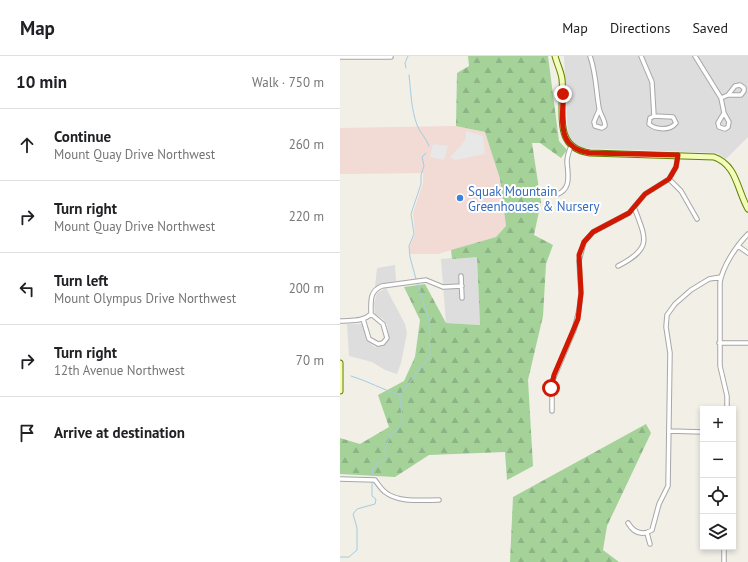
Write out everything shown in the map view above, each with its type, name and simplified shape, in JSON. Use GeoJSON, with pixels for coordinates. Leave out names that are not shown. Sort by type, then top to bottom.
{"type":"FeatureCollection","features":[{"type":"Feature","properties":{"kind":"street"},"geometry":{"type":"LineString","coordinates":[[555,56],[562,80],[564,133],[567,142],[571,146],[579,151],[590,153],[708,156],[723,161],[733,173],[748,209]]}},
{"type":"Feature","properties":{"kind":"street"},"geometry":{"type":"LineString","coordinates":[[590,56],[594,68],[599,110],[605,121],[605,126],[602,128],[595,126],[594,122],[599,110]]}},
{"type":"Feature","properties":{"kind":"street"},"geometry":{"type":"LineString","coordinates":[[642,56],[652,82],[654,116]]}},
{"type":"Feature","properties":{"kind":"street"},"geometry":{"type":"LineString","coordinates":[[695,56],[721,98],[724,113]]}},
{"type":"Feature","properties":{"kind":"street"},"geometry":{"type":"LineString","coordinates":[[340,57],[391,57]]}},
{"type":"Feature","properties":{"kind":"street"},"geometry":{"type":"LineString","coordinates":[[721,98],[728,95]]}},
{"type":"Feature","properties":{"kind":"street"},"geometry":{"type":"LineString","coordinates":[[654,116],[673,117],[676,123],[668,129],[653,127],[649,124],[649,120],[654,116]]}},
{"type":"Feature","properties":{"kind":"street"},"geometry":{"type":"LineString","coordinates":[[555,195],[559,194],[568,180],[570,173],[567,161],[571,146]]}},
{"type":"Feature","properties":{"kind":"street"},"geometry":{"type":"LineString","coordinates":[[552,411],[552,382],[574,330],[580,310],[581,293],[579,261],[582,246],[593,232],[624,216],[651,189],[669,179],[676,167],[678,155]]}},
{"type":"Feature","properties":{"kind":"street"},"geometry":{"type":"LineString","coordinates":[[669,179],[680,191],[697,219]]}},
{"type":"Feature","properties":{"kind":"street"},"geometry":{"type":"LineString","coordinates":[[618,266],[638,254],[644,245],[644,233],[634,207]]}},
{"type":"Feature","properties":{"kind":"street"},"geometry":{"type":"LineString","coordinates":[[727,406],[727,396],[720,366],[721,276],[738,246],[748,234]]}},
{"type":"Feature","properties":{"kind":"street"},"geometry":{"type":"LineString","coordinates":[[738,246],[748,253]]}},
{"type":"Feature","properties":{"kind":"street"},"geometry":{"type":"LineString","coordinates":[[461,276],[462,298]]}},
{"type":"Feature","properties":{"kind":"street"},"geometry":{"type":"LineString","coordinates":[[628,523],[635,532],[647,533],[654,528],[659,504],[668,486],[670,353],[666,327],[668,315],[675,304],[691,290],[710,279],[721,276]]}},
{"type":"Feature","properties":{"kind":"street"},"geometry":{"type":"LineString","coordinates":[[371,314],[371,298],[376,289],[382,286],[426,280],[443,287],[462,286]]}},
{"type":"Feature","properties":{"kind":"street"},"geometry":{"type":"LineString","coordinates":[[340,321],[364,319],[371,314]]}},
{"type":"Feature","properties":{"kind":"street"},"geometry":{"type":"LineString","coordinates":[[364,319],[370,340],[378,344],[383,343],[387,338],[383,324],[371,314]]}},
{"type":"Feature","properties":{"kind":"street"},"geometry":{"type":"LineString","coordinates":[[720,343],[748,343]]}},
{"type":"Feature","properties":{"kind":"street"},"geometry":{"type":"LineString","coordinates":[[340,363],[340,391]]}},
{"type":"Feature","properties":{"kind":"street"},"geometry":{"type":"LineString","coordinates":[[669,431],[700,432]]}},
{"type":"Feature","properties":{"kind":"street"},"geometry":{"type":"LineString","coordinates":[[340,479],[373,480],[391,496],[439,500]]}},
{"type":"Feature","properties":{"kind":"street"},"geometry":{"type":"LineString","coordinates":[[647,533],[650,544]]}},
{"type":"Feature","properties":{"kind":"street"},"geometry":{"type":"LineString","coordinates":[[724,550],[724,562]]}},
{"type":"Feature","properties":{"kind":"shaded area"},"geometry":{"type":"Polygon","coordinates":[[[564,56],[748,56],[748,137],[726,159],[717,153],[580,148],[568,137],[564,56]]]}},
{"type":"Feature","properties":{"kind":"shaded area","name":"Squak Mountain Greenhouses & Nursery"},"geometry":{"type":"Polygon","coordinates":[[[456,126],[485,132],[500,179],[506,226],[496,237],[438,254],[410,254],[410,246],[415,234],[413,213],[423,183],[423,173],[340,174],[340,128],[456,126]]]}},
{"type":"Feature","properties":{"kind":"shaded area"},"geometry":{"type":"Polygon","coordinates":[[[466,131],[483,136],[485,154],[455,160],[450,157],[463,143],[466,136],[466,131]]]}},
{"type":"Feature","properties":{"kind":"shaded area"},"geometry":{"type":"Polygon","coordinates":[[[433,144],[448,146],[444,160],[430,157],[433,144]]]}},
{"type":"Feature","properties":{"kind":"shaded area"},"geometry":{"type":"Polygon","coordinates":[[[477,256],[480,325],[446,323],[441,259],[477,256]]]}},
{"type":"Feature","properties":{"kind":"shaded area"},"geometry":{"type":"Polygon","coordinates":[[[395,265],[396,281],[380,284],[375,287],[377,268],[395,265]]]}},
{"type":"Feature","properties":{"kind":"shaded area"},"geometry":{"type":"Polygon","coordinates":[[[386,288],[405,324],[407,333],[401,363],[397,374],[385,370],[372,362],[349,356],[347,324],[362,324],[367,341],[375,347],[384,345],[387,342],[389,336],[387,324],[383,319],[375,314],[374,303],[377,293],[386,288]]]}},
{"type":"Feature","properties":{"kind":"green space"},"geometry":{"type":"Polygon","coordinates":[[[468,56],[548,56],[559,141],[567,150],[561,158],[540,143],[532,143],[541,202],[534,235],[553,245],[546,264],[543,316],[528,380],[533,466],[507,480],[505,452],[429,455],[395,477],[340,474],[340,438],[360,444],[389,427],[378,395],[404,381],[415,357],[420,320],[404,287],[425,284],[446,323],[480,325],[477,257],[452,259],[451,250],[496,237],[506,226],[500,179],[485,132],[456,126],[457,73],[469,66],[468,56]]]}},
{"type":"Feature","properties":{"kind":"green space"},"geometry":{"type":"Polygon","coordinates":[[[646,424],[651,433],[607,526],[603,550],[619,562],[510,562],[513,497],[646,424]]]}},
{"type":"Feature","properties":{"kind":"waterway"},"geometry":{"type":"LineString","coordinates":[[406,68],[405,63],[408,56]]}},
{"type":"Feature","properties":{"kind":"waterway"},"geometry":{"type":"LineString","coordinates":[[409,75],[415,119],[418,128],[429,146]]}},
{"type":"Feature","properties":{"kind":"waterway"},"geometry":{"type":"LineString","coordinates":[[416,279],[410,257],[409,246],[414,234],[411,214],[421,184],[421,175],[424,166],[422,157],[426,153]]}},
{"type":"Feature","properties":{"kind":"waterway"},"geometry":{"type":"LineString","coordinates":[[372,475],[373,467],[386,457],[385,448],[391,434],[397,431],[400,427],[402,417],[400,395],[430,356],[429,320],[417,282]]}},
{"type":"Feature","properties":{"kind":"waterway"},"geometry":{"type":"LineString","coordinates":[[351,376],[400,395]]}},
{"type":"Feature","properties":{"kind":"waterway"},"geometry":{"type":"LineString","coordinates":[[340,557],[349,557],[357,550],[357,528],[353,514],[357,509],[375,504],[376,499],[372,496],[372,483]]}},
{"type":"Feature","properties":{"kind":"place","name":"Squak Mountain Greenhouses & Nursery"},"geometry":{"type":"Point","coordinates":[460,198]}},
{"type":"Feature","properties":{"kind":"route"},"geometry":{"type":"LineString","coordinates":[[551,388],[554,375],[578,319],[581,293],[579,255],[584,242],[593,232],[629,213],[645,194],[669,179],[672,176],[678,160],[678,155],[590,153],[579,151],[571,146],[565,139],[563,128],[563,94]]}}]}
